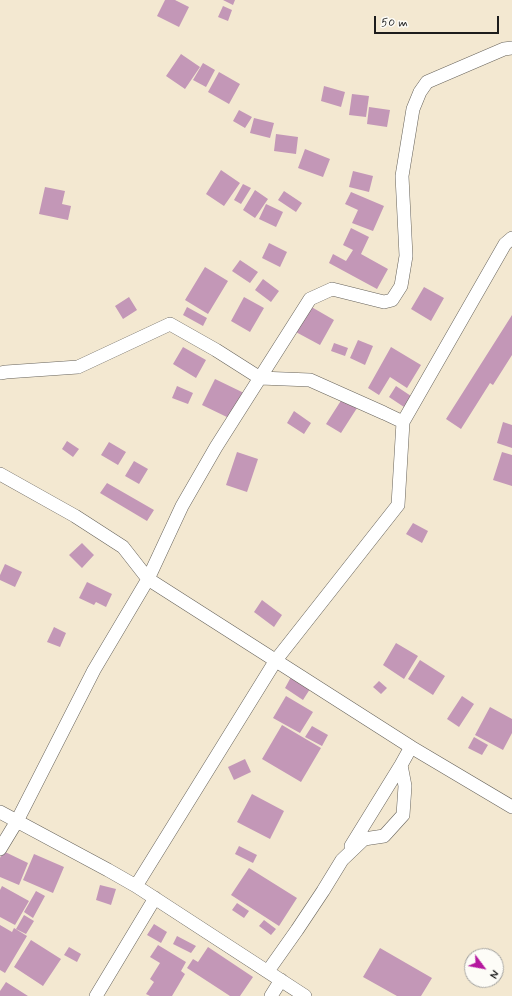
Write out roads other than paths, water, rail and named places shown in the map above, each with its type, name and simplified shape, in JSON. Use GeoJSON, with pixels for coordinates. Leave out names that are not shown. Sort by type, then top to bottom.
{"type":"FeatureCollection","features":[{"type":"Feature","properties":{"kind":"street"},"geometry":{"type":"LineString","coordinates":[[0,849],[17,821],[94,670],[148,578],[182,506],[216,447],[310,299],[332,290],[384,302],[392,300],[402,286],[406,256],[402,176],[413,109],[420,92],[427,82],[504,49],[512,48]]}},
{"type":"Feature","properties":{"kind":"street"},"geometry":{"type":"LineString","coordinates":[[136,886],[276,660],[398,505],[403,422],[505,244],[512,238]]}},
{"type":"Feature","properties":{"kind":"street"},"geometry":{"type":"LineString","coordinates":[[0,373],[78,367],[170,324],[216,350],[260,378],[310,380],[403,422]]}},
{"type":"Feature","properties":{"kind":"street"},"geometry":{"type":"LineString","coordinates":[[0,474],[74,516],[123,547],[148,578],[411,747],[512,806]]}},
{"type":"Feature","properties":{"kind":"street"},"geometry":{"type":"LineString","coordinates":[[268,971],[306,917],[411,747]]}},
{"type":"Feature","properties":{"kind":"street"},"geometry":{"type":"LineString","coordinates":[[342,860],[364,839],[384,836],[403,815],[405,786],[401,765]]}},
{"type":"Feature","properties":{"kind":"street"},"geometry":{"type":"LineString","coordinates":[[0,812],[136,886],[305,996]]}},
{"type":"Feature","properties":{"kind":"street"},"geometry":{"type":"LineString","coordinates":[[96,996],[155,898]]}},
{"type":"Feature","properties":{"kind":"street"},"geometry":{"type":"LineString","coordinates":[[271,996],[281,980]]}}]}
